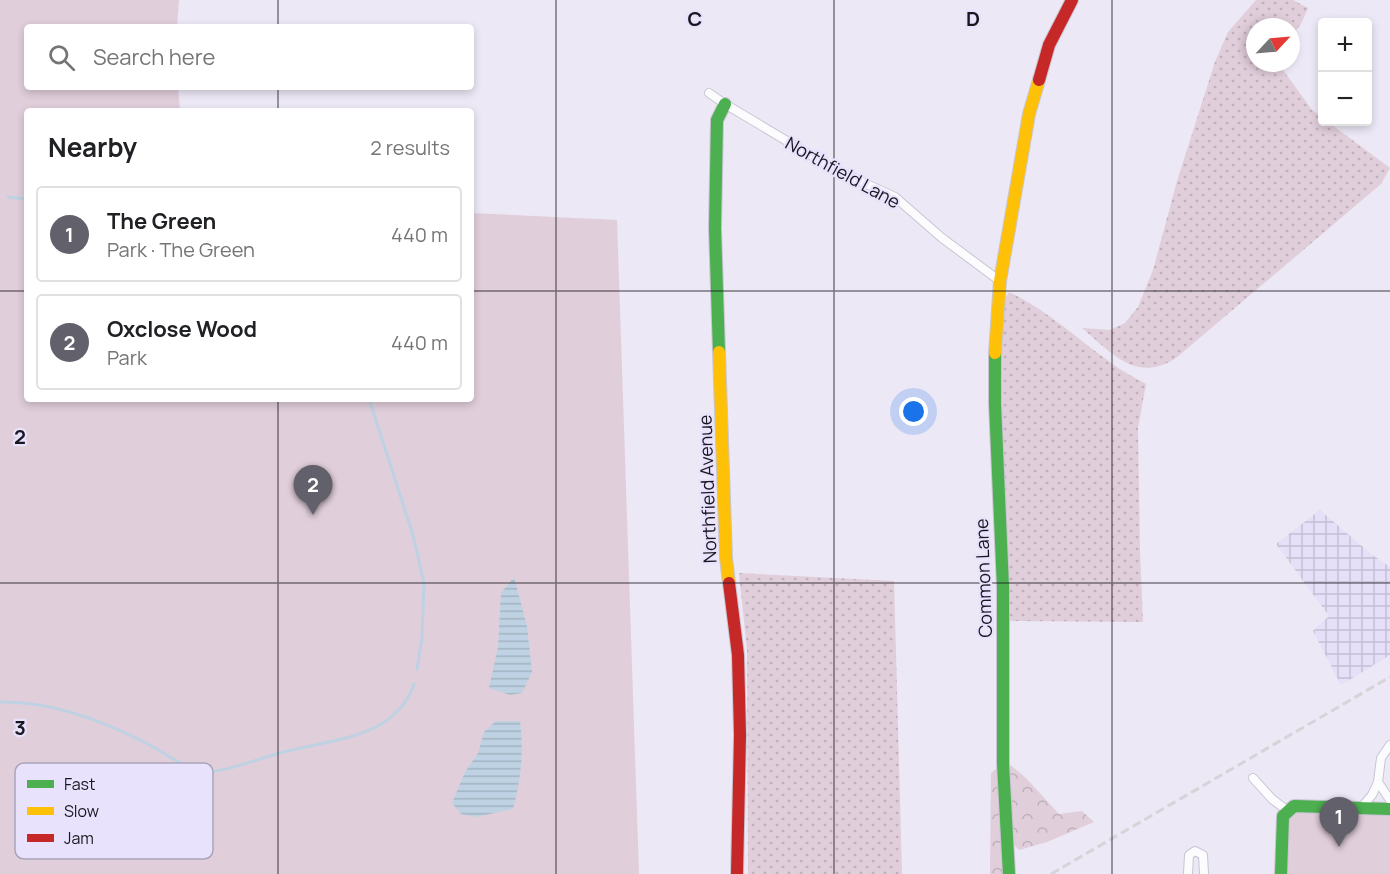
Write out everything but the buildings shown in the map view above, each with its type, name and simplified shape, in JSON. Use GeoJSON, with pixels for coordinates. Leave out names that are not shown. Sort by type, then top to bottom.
{"type":"FeatureCollection","features":[{"type":"Feature","properties":{"kind":"street","name":"Common Lane"},"geometry":{"type":"LineString","coordinates":[[1009,874],[1003,764],[1003,587],[994,342],[1000,281],[1029,114],[1049,45],[1072,0]]}},
{"type":"Feature","properties":{"kind":"street","name":"Northfield Lane"},"geometry":{"type":"LineString","coordinates":[[709,93],[834,169],[895,197],[942,238],[1000,281]]}},
{"type":"Feature","properties":{"kind":"street","name":"Northfield Avenue"},"geometry":{"type":"LineString","coordinates":[[725,104],[717,120],[715,228],[726,558],[738,654],[740,735],[737,874]]}},
{"type":"Feature","properties":{"kind":"street"},"geometry":{"type":"LineString","coordinates":[[1361,808],[1372,795],[1378,782],[1381,758],[1390,745]]}},
{"type":"Feature","properties":{"kind":"street"},"geometry":{"type":"LineString","coordinates":[[1253,778],[1272,799],[1288,811]]}},
{"type":"Feature","properties":{"kind":"street"},"geometry":{"type":"LineString","coordinates":[[1378,782],[1390,800]]}},
{"type":"Feature","properties":{"kind":"street"},"geometry":{"type":"LineString","coordinates":[[1281,874],[1283,816],[1294,806],[1390,809]]}},
{"type":"Feature","properties":{"kind":"street"},"geometry":{"type":"LineString","coordinates":[[1188,874],[1189,855],[1195,851],[1203,855],[1204,874]]}},
{"type":"Feature","properties":{"kind":"shaded area"},"geometry":{"type":"Polygon","coordinates":[[[1320,510],[1371,554],[1390,567],[1390,655],[1341,685],[1313,631],[1329,616],[1276,544],[1320,510]]]}},
{"type":"Feature","properties":{"kind":"green space"},"geometry":{"type":"Polygon","coordinates":[[[0,0],[179,0],[177,24],[24,24],[24,90],[178,90],[180,108],[24,108],[24,402],[474,402],[474,213],[617,220],[639,874],[0,874],[0,0]]]}},
{"type":"Feature","properties":{"kind":"green space"},"geometry":{"type":"Polygon","coordinates":[[[1256,0],[1293,0],[1308,8],[1300,25],[1300,18],[1246,18],[1246,72],[1285,72],[1312,110],[1318,114],[1318,126],[1333,126],[1390,168],[1381,184],[1176,358],[1149,368],[1137,367],[1114,355],[1082,328],[1110,330],[1125,323],[1138,307],[1153,270],[1177,181],[1215,62],[1228,32],[1256,0]]]}},
{"type":"Feature","properties":{"kind":"green space"},"geometry":{"type":"Polygon","coordinates":[[[1009,292],[1036,307],[1114,365],[1146,384],[1138,428],[1143,622],[1008,621],[998,346],[1004,301],[1009,292]]]}},
{"type":"Feature","properties":{"kind":"green space"},"geometry":{"type":"Polygon","coordinates":[[[739,573],[894,581],[902,874],[748,874],[747,650],[739,573]]]}},
{"type":"Feature","properties":{"kind":"green space"},"geometry":{"type":"Polygon","coordinates":[[[1008,763],[1026,778],[1059,814],[1082,811],[1094,822],[1047,842],[1019,850],[1012,843],[1008,763]]]}},
{"type":"Feature","properties":{"kind":"green space"},"geometry":{"type":"Polygon","coordinates":[[[996,769],[1001,773],[1004,874],[990,874],[991,773],[996,769]]]}},
{"type":"Feature","properties":{"kind":"green space"},"geometry":{"type":"Polygon","coordinates":[[[1297,811],[1390,814],[1390,874],[1287,874],[1289,819],[1297,811]]]}},
{"type":"Feature","properties":{"kind":"water"},"geometry":{"type":"Polygon","coordinates":[[[514,577],[527,626],[532,672],[522,693],[510,695],[489,688],[498,647],[501,593],[514,577]]]}},
{"type":"Feature","properties":{"kind":"water"},"geometry":{"type":"Polygon","coordinates":[[[496,721],[520,721],[521,765],[513,809],[475,817],[461,814],[452,803],[465,772],[478,753],[484,732],[496,721]]]}},
{"type":"Feature","properties":{"kind":"waterway"},"geometry":{"type":"LineString","coordinates":[[8,197],[24,199]]}},
{"type":"Feature","properties":{"kind":"waterway"},"geometry":{"type":"LineString","coordinates":[[370,402],[413,535],[424,583],[422,638],[417,669]]}},
{"type":"Feature","properties":{"kind":"waterway"},"geometry":{"type":"LineString","coordinates":[[213,772],[365,732],[382,724],[394,714],[404,703],[414,684]]}},
{"type":"Feature","properties":{"kind":"waterway"},"geometry":{"type":"LineString","coordinates":[[0,702],[39,705],[95,720],[131,735],[181,763]]}},
{"type":"Feature","properties":{"kind":"railway"},"geometry":{"type":"LineString","coordinates":[[1051,874],[1390,677]]}},
{"type":"Feature","properties":{"kind":"traffic: fast"},"geometry":{"type":"LineString","coordinates":[[719,352],[715,228],[717,120],[725,104]]}},
{"type":"Feature","properties":{"kind":"traffic: fast"},"geometry":{"type":"LineString","coordinates":[[995,353],[1003,587],[1003,764],[1009,874]]}},
{"type":"Feature","properties":{"kind":"traffic: fast"},"geometry":{"type":"LineString","coordinates":[[1281,874],[1283,816],[1294,806],[1390,809]]}},
{"type":"Feature","properties":{"kind":"traffic: slow"},"geometry":{"type":"LineString","coordinates":[[995,353],[1000,281],[1029,114],[1039,80]]}},
{"type":"Feature","properties":{"kind":"traffic: slow"},"geometry":{"type":"LineString","coordinates":[[719,352],[726,558],[729,583]]}},
{"type":"Feature","properties":{"kind":"traffic: jam"},"geometry":{"type":"LineString","coordinates":[[1039,80],[1049,45],[1072,0]]}},
{"type":"Feature","properties":{"kind":"traffic: jam"},"geometry":{"type":"LineString","coordinates":[[729,583],[738,655],[740,735],[737,874]]}},
{"type":"Feature","properties":{"kind":"place","name":"Oxclose Wood"},"geometry":{"type":"Point","coordinates":[313,515]}},
{"type":"Feature","properties":{"kind":"place","name":"The Green"},"geometry":{"type":"Point","coordinates":[1339,847]}}]}
